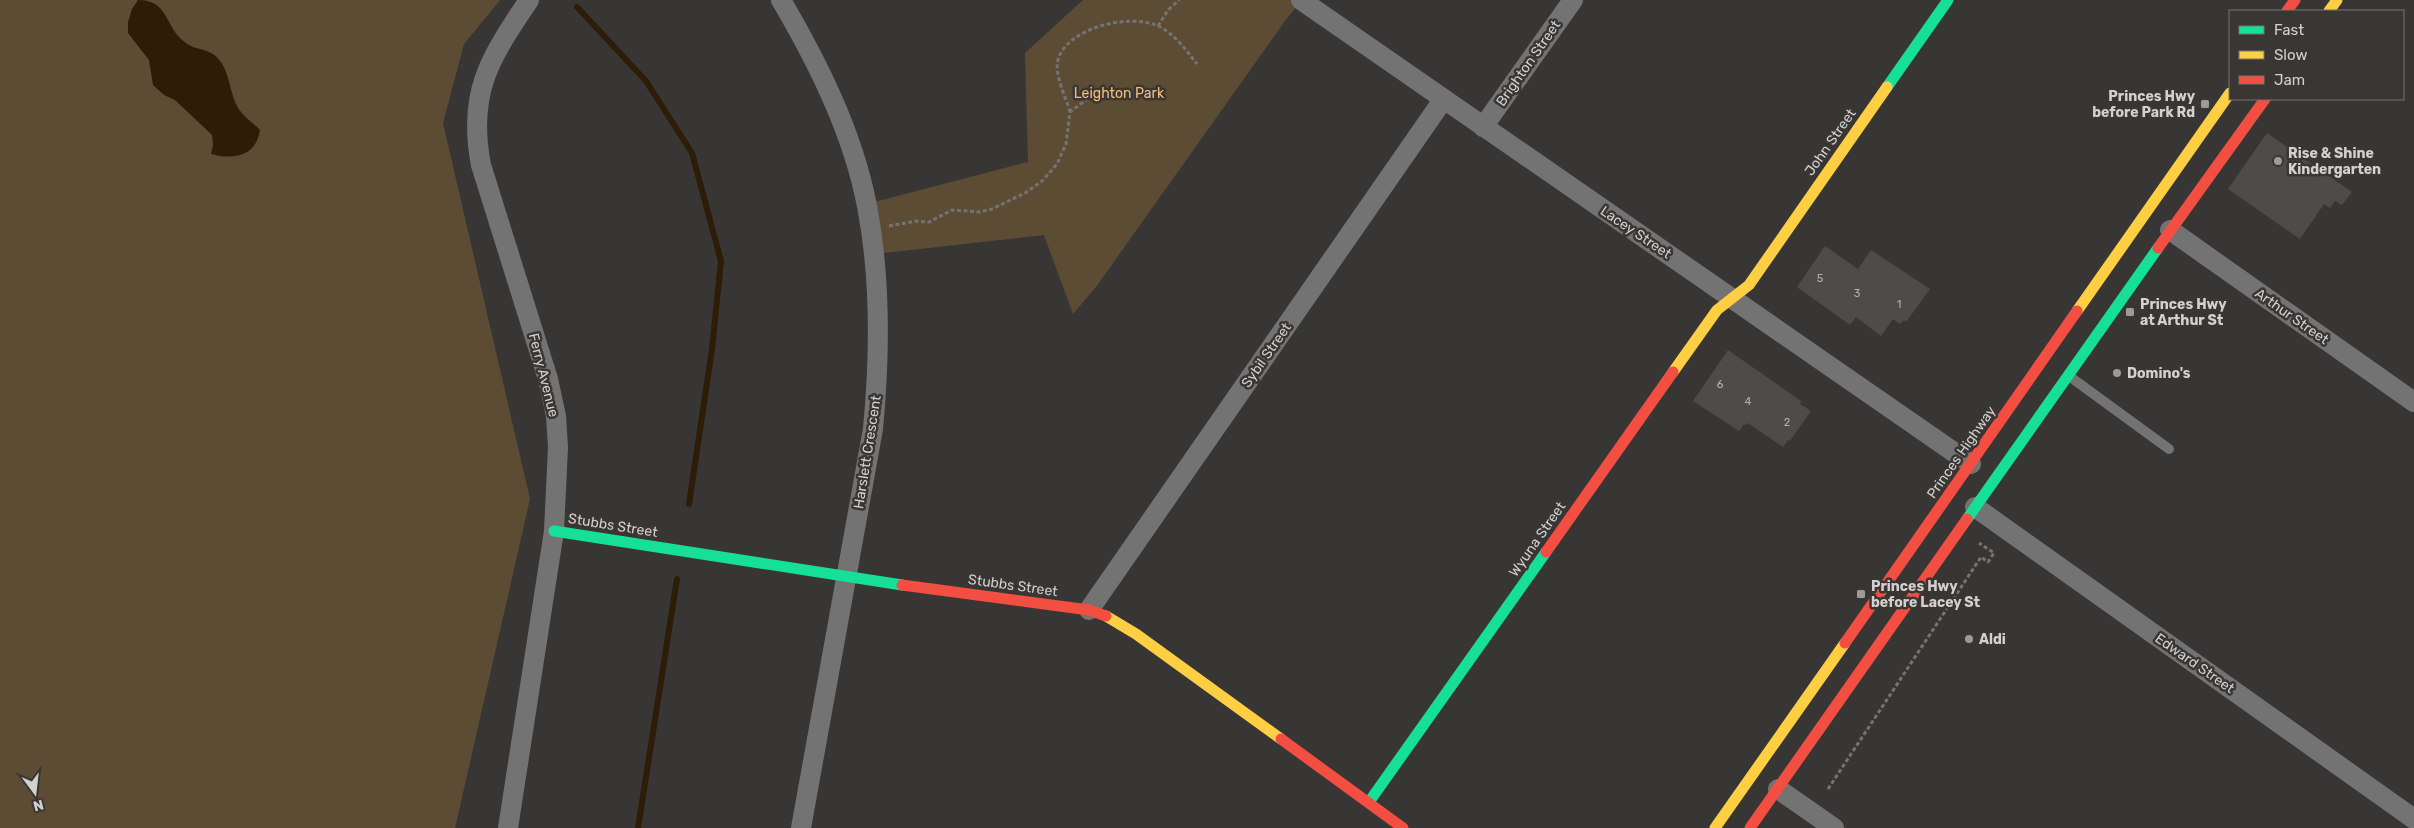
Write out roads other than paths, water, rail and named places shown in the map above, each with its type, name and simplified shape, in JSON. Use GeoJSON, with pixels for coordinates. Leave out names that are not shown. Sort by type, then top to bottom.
{"type":"FeatureCollection","features":[{"type":"Feature","properties":{"kind":"main road","name":"John Street"},"geometry":{"type":"LineString","coordinates":[[1732,297],[1749,285],[1948,0]]}},
{"type":"Feature","properties":{"kind":"main road","name":"Princes Highway"},"geometry":{"type":"LineString","coordinates":[[1715,828],[1972,464],[2229,94]]}},
{"type":"Feature","properties":{"kind":"main road"},"geometry":{"type":"LineString","coordinates":[[1750,828],[2170,230],[2264,100]]}},
{"type":"Feature","properties":{"kind":"main road","name":"Wyuna Street"},"geometry":{"type":"LineString","coordinates":[[1369,802],[1717,310],[1732,297]]}},
{"type":"Feature","properties":{"kind":"main road","name":"Stubbs Street"},"geometry":{"type":"LineString","coordinates":[[554,531],[845,577],[1018,602],[1089,610],[1114,619],[1136,634],[1403,828]]}},
{"type":"Feature","properties":{"kind":"street","name":"Ferry Avenue"},"geometry":{"type":"LineString","coordinates":[[508,828],[554,531],[558,447],[556,416],[548,379],[484,174],[476,139],[477,107],[483,78],[496,51],[529,0]]}},
{"type":"Feature","properties":{"kind":"street","name":"Harslett Crescent"},"geometry":{"type":"LineString","coordinates":[[781,0],[805,42],[843,127],[858,170],[871,230],[877,286],[878,376],[873,429],[801,828]]}},
{"type":"Feature","properties":{"kind":"street","name":"Lacey Street"},"geometry":{"type":"LineString","coordinates":[[1301,0],[1972,464]]}},
{"type":"Feature","properties":{"kind":"street","name":"Brighton Street"},"geometry":{"type":"LineString","coordinates":[[1483,127],[1573,0]]}},
{"type":"Feature","properties":{"kind":"street","name":"Sybil Street"},"geometry":{"type":"LineString","coordinates":[[1089,610],[1443,100]]}},
{"type":"Feature","properties":{"kind":"street","name":"Arthur Street"},"geometry":{"type":"LineString","coordinates":[[2170,230],[2414,402]]}},
{"type":"Feature","properties":{"kind":"street","name":"Edward Street"},"geometry":{"type":"LineString","coordinates":[[1975,507],[2414,819]]}},
{"type":"Feature","properties":{"kind":"street"},"geometry":{"type":"LineString","coordinates":[[1778,789],[1834,828]]}},
{"type":"Feature","properties":{"kind":"lane"},"geometry":{"type":"LineString","coordinates":[[2068,375],[2169,449]]}},
{"type":"Feature","properties":{"kind":"waterway"},"geometry":{"type":"LineString","coordinates":[[577,7],[646,81],[692,153],[721,261],[712,349],[689,504]]}},
{"type":"Feature","properties":{"kind":"waterway"},"geometry":{"type":"LineString","coordinates":[[638,828],[677,579]]}},
{"type":"Feature","properties":{"kind":"place","name":"Princes Hwy before Park Rd"},"geometry":{"type":"Point","coordinates":[2205,104]}},
{"type":"Feature","properties":{"kind":"place","name":"Rise & Shine Kindergarten"},"geometry":{"type":"Point","coordinates":[2278,161]}},
{"type":"Feature","properties":{"kind":"place","name":"Princes Hwy at Arthur St"},"geometry":{"type":"Point","coordinates":[2130,312]}},
{"type":"Feature","properties":{"kind":"place","name":"Domino's"},"geometry":{"type":"Point","coordinates":[2117,373]}},
{"type":"Feature","properties":{"kind":"place","name":"Princes Hwy before Lacey St"},"geometry":{"type":"Point","coordinates":[1861,594]}},
{"type":"Feature","properties":{"kind":"place","name":"Aldi"},"geometry":{"type":"Point","coordinates":[1969,639]}},
{"type":"Feature","properties":{"kind":"park label","name":"Leighton Park"},"geometry":{"type":"Point","coordinates":[1119,93]}}]}
